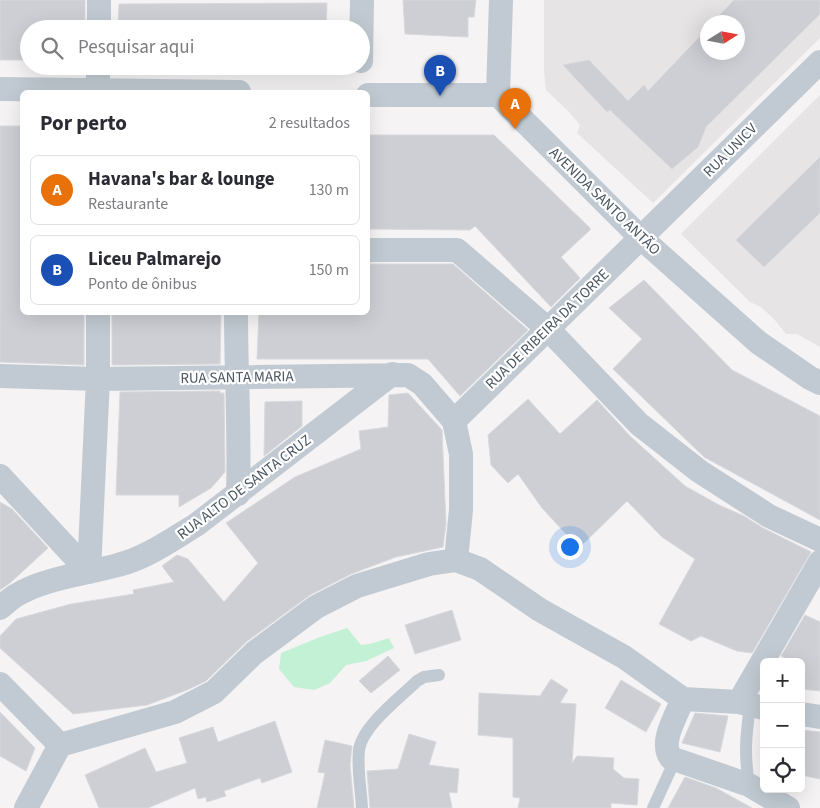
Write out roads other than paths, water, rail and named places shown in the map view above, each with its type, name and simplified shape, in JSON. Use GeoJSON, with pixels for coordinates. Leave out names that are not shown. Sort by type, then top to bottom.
{"type":"FeatureCollection","features":[{"type":"Feature","properties":{"kind":"street"},"geometry":{"type":"LineString","coordinates":[[99,0],[99,20]]}},
{"type":"Feature","properties":{"kind":"street"},"geometry":{"type":"LineString","coordinates":[[362,0],[362,20]]}},
{"type":"Feature","properties":{"kind":"street"},"geometry":{"type":"LineString","coordinates":[[370,94],[498,95],[501,0]]}},
{"type":"Feature","properties":{"kind":"street","name":"RUA UNICV"},"geometry":{"type":"LineString","coordinates":[[641,238],[820,62]]}},
{"type":"Feature","properties":{"kind":"street"},"geometry":{"type":"LineString","coordinates":[[98,75],[98,90]]}},
{"type":"Feature","properties":{"kind":"street"},"geometry":{"type":"LineString","coordinates":[[361,75],[361,90]]}},
{"type":"Feature","properties":{"kind":"street"},"geometry":{"type":"LineString","coordinates":[[0,89],[33,90]]}},
{"type":"Feature","properties":{"kind":"street","name":"AVENIDA SANTO ANTÃO"},"geometry":{"type":"LineString","coordinates":[[498,95],[641,238],[760,343],[810,378],[820,382]]}},
{"type":"Feature","properties":{"kind":"street","name":"RUA DE RIBEIRA DA TORRE"},"geometry":{"type":"LineString","coordinates":[[454,421],[641,238]]}},
{"type":"Feature","properties":{"kind":"street"},"geometry":{"type":"LineString","coordinates":[[370,250],[457,250],[548,329],[640,424],[700,471],[769,516],[820,540]]}},
{"type":"Feature","properties":{"kind":"street"},"geometry":{"type":"LineString","coordinates":[[89,572],[98,379],[98,315]]}},
{"type":"Feature","properties":{"kind":"street"},"geometry":{"type":"LineString","coordinates":[[236,315],[239,443],[238,494]]}},
{"type":"Feature","properties":{"kind":"street","name":"RUA ALTO DE SANTA CRUZ"},"geometry":{"type":"LineString","coordinates":[[0,608],[15,596],[31,588],[119,565],[151,552],[196,525],[238,494],[392,374]]}},
{"type":"Feature","properties":{"kind":"street","name":"RUA SANTA MARIA"},"geometry":{"type":"LineString","coordinates":[[0,376],[98,379],[408,375],[422,384],[454,421]]}},
{"type":"Feature","properties":{"kind":"street"},"geometry":{"type":"LineString","coordinates":[[454,421],[462,454],[461,510],[456,560]]}},
{"type":"Feature","properties":{"kind":"street"},"geometry":{"type":"LineString","coordinates":[[0,476],[89,572]]}},
{"type":"Feature","properties":{"kind":"street"},"geometry":{"type":"LineString","coordinates":[[26,808],[60,744],[175,712],[214,692],[254,653],[316,607],[357,586],[429,564],[456,560],[480,568],[540,610],[624,656],[683,699],[751,705],[820,562]]}},
{"type":"Feature","properties":{"kind":"street"},"geometry":{"type":"LineString","coordinates":[[0,684],[60,744]]}},
{"type":"Feature","properties":{"kind":"street"},"geometry":{"type":"LineString","coordinates":[[683,699],[666,742],[668,754],[676,760],[750,785],[788,808]]}},
{"type":"Feature","properties":{"kind":"street"},"geometry":{"type":"LineString","coordinates":[[805,715],[820,717]]}},
{"type":"Feature","properties":{"kind":"lane"},"geometry":{"type":"LineString","coordinates":[[362,808],[358,761],[359,748],[367,729],[417,681],[424,677],[439,675]]}},
{"type":"Feature","properties":{"kind":"lane"},"geometry":{"type":"LineString","coordinates":[[750,785],[745,754],[751,705]]}},
{"type":"Feature","properties":{"kind":"lane"},"geometry":{"type":"LineString","coordinates":[[653,808],[676,760]]}},
{"type":"Feature","properties":{"kind":"place","name":"Liceu Palmarejo"},"geometry":{"type":"Point","coordinates":[440,96]}},
{"type":"Feature","properties":{"kind":"place","name":"Havana's bar & lounge"},"geometry":{"type":"Point","coordinates":[515,129]}}]}
